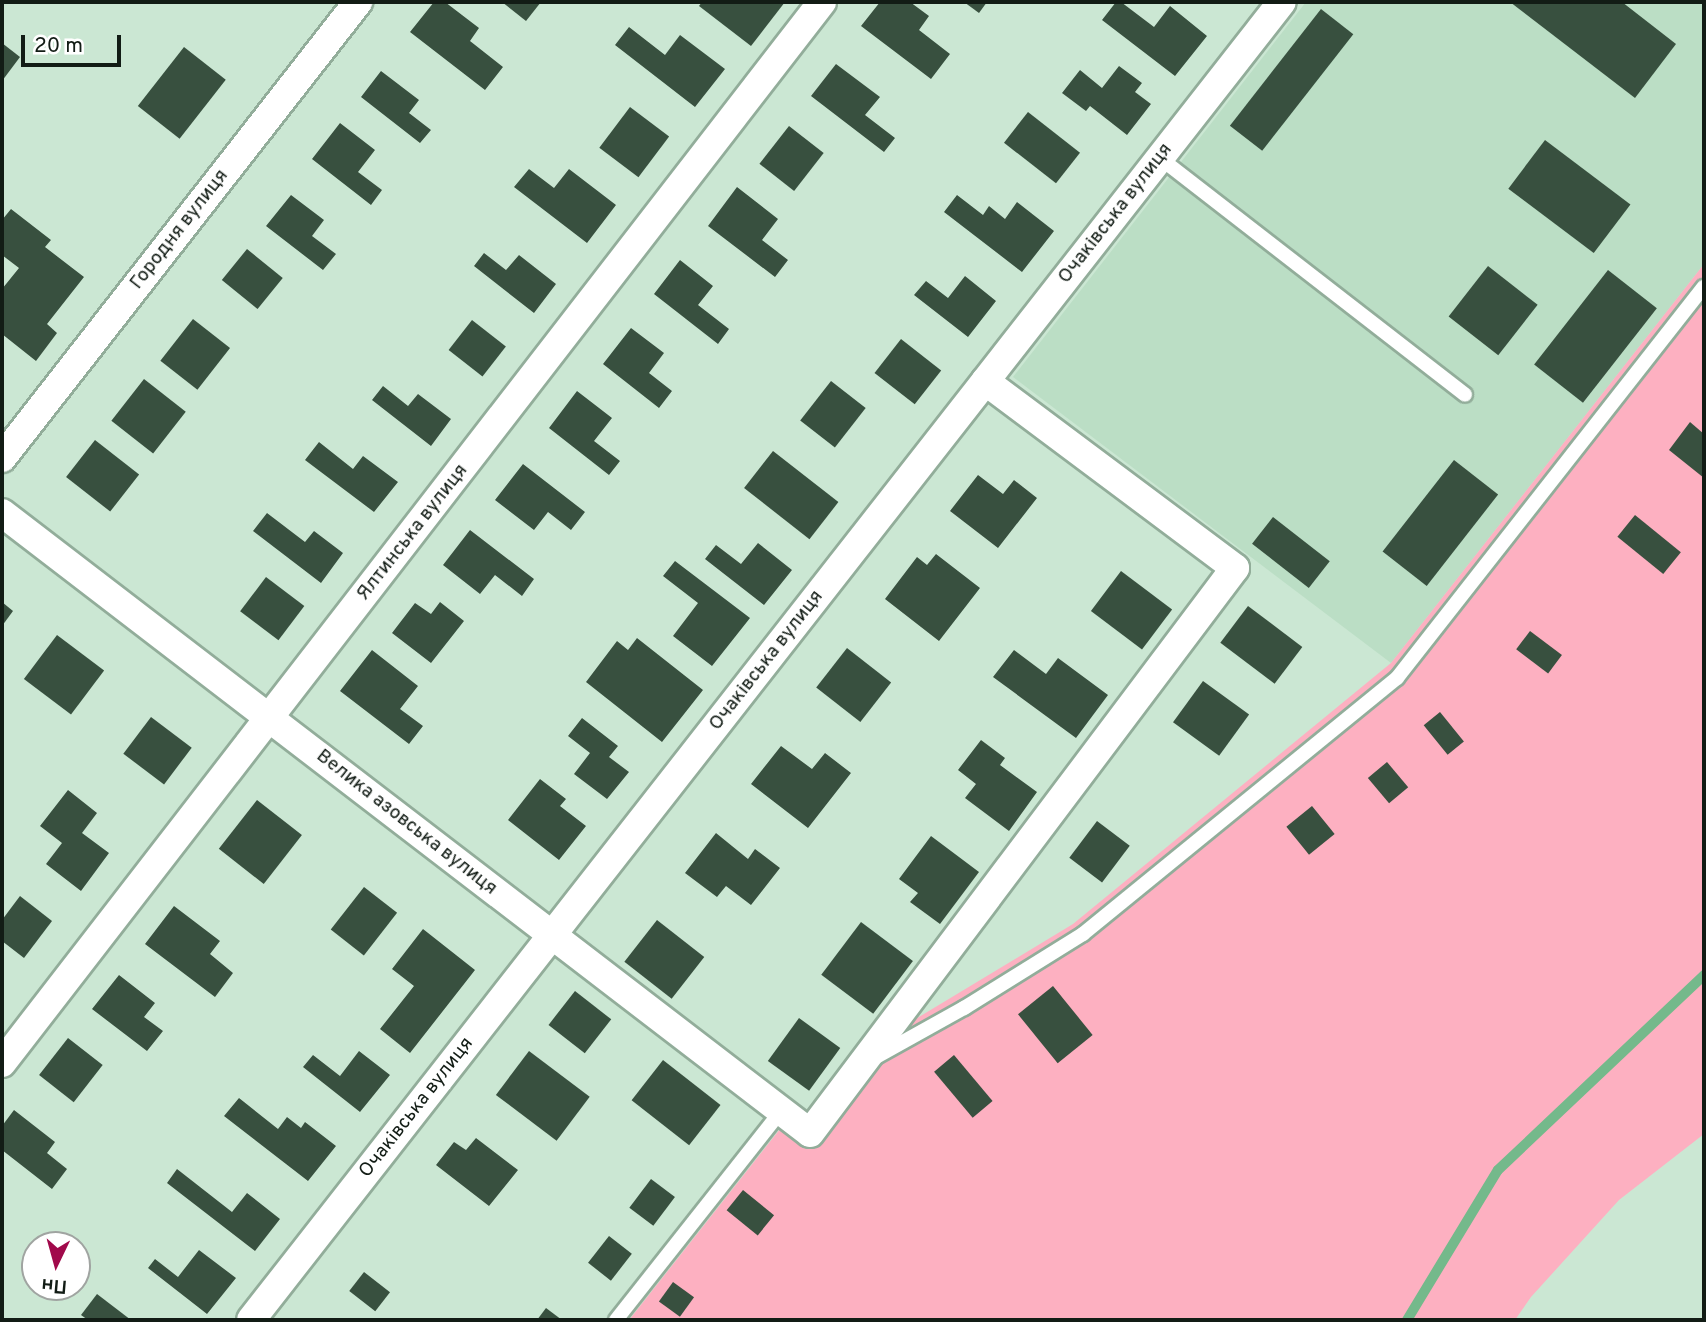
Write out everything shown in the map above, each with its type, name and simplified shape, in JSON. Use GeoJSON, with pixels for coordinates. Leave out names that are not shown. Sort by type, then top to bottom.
{"type":"FeatureCollection","features":[{"type":"Feature","properties":{"kind":"street","name":"Городня вулиця"},"geometry":{"type":"LineString","coordinates":[[2,458],[358,2]]}},
{"type":"Feature","properties":{"kind":"street","name":"Ялтинська вулиця"},"geometry":{"type":"LineString","coordinates":[[2,1063],[822,2]]}},
{"type":"Feature","properties":{"kind":"street","name":"Очаківська вулиця"},"geometry":{"type":"LineString","coordinates":[[251,1320],[1282,2]]}},
{"type":"Feature","properties":{"kind":"street"},"geometry":{"type":"LineString","coordinates":[[865,1062],[1235,568],[985,381]]}},
{"type":"Feature","properties":{"kind":"street","name":"Велика азовська вулиця"},"geometry":{"type":"LineString","coordinates":[[2,513],[810,1133],[865,1062]]}},
{"type":"Feature","properties":{"kind":"lane"},"geometry":{"type":"LineString","coordinates":[[1160,158],[1465,396]]}},
{"type":"Feature","properties":{"kind":"lane"},"geometry":{"type":"LineString","coordinates":[[865,1062],[964,1008],[1083,934],[1397,678],[1704,287]]}},
{"type":"Feature","properties":{"kind":"lane"},"geometry":{"type":"LineString","coordinates":[[616,1320],[780,1111]]}},
{"type":"Feature","properties":{"kind":"shaded area"},"geometry":{"type":"Polygon","coordinates":[[[1306,2],[1704,2],[1704,264],[1391,663],[1013,377],[1306,2]]]}},
{"type":"Feature","properties":{"kind":"shaded area"},"geometry":{"type":"Polygon","coordinates":[[[1704,264],[1704,1134],[1619,1200],[1531,1297],[1515,1320],[629,1320],[784,1124],[810,1144],[904,1026],[1073,924],[1391,663],[1704,264]]]}},
{"type":"Feature","properties":{"kind":"building"},"geometry":{"type":"Polygon","coordinates":[[[434,2],[445,2],[479,28],[470,41],[503,67],[485,90],[410,32],[434,2]]]}},
{"type":"Feature","properties":{"kind":"building"},"geometry":{"type":"Polygon","coordinates":[[[502,2],[541,2],[526,21],[502,2]]]}},
{"type":"Feature","properties":{"kind":"building"},"geometry":{"type":"Polygon","coordinates":[[[702,2],[785,2],[751,46],[699,6],[702,2]]]}},
{"type":"Feature","properties":{"kind":"building"},"geometry":{"type":"Polygon","coordinates":[[[880,2],[910,2],[929,16],[919,30],[950,54],[931,79],[861,26],[880,2]]]}},
{"type":"Feature","properties":{"kind":"building"},"geometry":{"type":"Polygon","coordinates":[[[964,2],[987,2],[979,13],[964,2]]]}},
{"type":"Feature","properties":{"kind":"building"},"geometry":{"type":"Polygon","coordinates":[[[1116,2],[1121,2],[1154,27],[1170,6],[1207,36],[1175,76],[1102,20],[1116,2]]]}},
{"type":"Feature","properties":{"kind":"building"},"geometry":{"type":"Polygon","coordinates":[[[1510,2],[1622,2],[1676,44],[1635,98],[1510,2]]]}},
{"type":"Feature","properties":{"kind":"building"},"geometry":{"type":"Polygon","coordinates":[[[1321,9],[1353,34],[1262,151],[1230,126],[1321,9]]]}},
{"type":"Feature","properties":{"kind":"building"},"geometry":{"type":"Polygon","coordinates":[[[629,27],[665,55],[680,35],[725,69],[695,107],[615,45],[629,27]]]}},
{"type":"Feature","properties":{"kind":"building"},"geometry":{"type":"Polygon","coordinates":[[[2,43],[20,57],[2,81],[2,43]]]}},
{"type":"Feature","properties":{"kind":"building"},"geometry":{"type":"Polygon","coordinates":[[[184,47],[226,80],[180,139],[138,106],[184,47]]]}},
{"type":"Feature","properties":{"kind":"building"},"geometry":{"type":"Polygon","coordinates":[[[836,64],[880,97],[865,115],[895,138],[884,152],[811,96],[836,64]]]}},
{"type":"Feature","properties":{"kind":"building"},"geometry":{"type":"Polygon","coordinates":[[[1119,66],[1142,83],[1135,92],[1151,104],[1127,135],[1090,106],[1086,111],[1062,93],[1080,70],[1102,88],[1119,66]]]}},
{"type":"Feature","properties":{"kind":"building"},"geometry":{"type":"Polygon","coordinates":[[[381,71],[419,100],[409,113],[431,130],[420,143],[361,97],[381,71]]]}},
{"type":"Feature","properties":{"kind":"building"},"geometry":{"type":"Polygon","coordinates":[[[630,107],[669,136],[638,177],[599,148],[630,107]]]}},
{"type":"Feature","properties":{"kind":"building"},"geometry":{"type":"Polygon","coordinates":[[[1028,112],[1080,153],[1056,183],[1004,143],[1028,112]]]}},
{"type":"Feature","properties":{"kind":"building"},"geometry":{"type":"Polygon","coordinates":[[[340,123],[375,150],[358,172],[382,190],[371,205],[312,159],[340,123]]]}},
{"type":"Feature","properties":{"kind":"building"},"geometry":{"type":"Polygon","coordinates":[[[789,126],[824,153],[794,191],[759,164],[789,126]]]}},
{"type":"Feature","properties":{"kind":"building"},"geometry":{"type":"Polygon","coordinates":[[[1545,140],[1630,204],[1594,253],[1508,189],[1545,140]]]}},
{"type":"Feature","properties":{"kind":"building"},"geometry":{"type":"Polygon","coordinates":[[[529,169],[554,188],[569,169],[616,205],[587,243],[514,187],[529,169]]]}},
{"type":"Feature","properties":{"kind":"building"},"geometry":{"type":"Polygon","coordinates":[[[737,187],[778,219],[762,240],[788,260],[775,277],[708,226],[737,187]]]}},
{"type":"Feature","properties":{"kind":"building"},"geometry":{"type":"Polygon","coordinates":[[[291,195],[324,220],[312,236],[336,254],[323,270],[266,226],[291,195]]]}},
{"type":"Feature","properties":{"kind":"building"},"geometry":{"type":"Polygon","coordinates":[[[957,195],[983,215],[989,206],[1005,219],[1017,202],[1054,231],[1022,272],[944,212],[957,195]]]}},
{"type":"Feature","properties":{"kind":"building"},"geometry":{"type":"Polygon","coordinates":[[[11,209],[51,240],[45,247],[84,277],[47,324],[57,333],[36,361],[2,334],[2,289],[19,268],[2,255],[2,220],[11,209]]]}},
{"type":"Feature","properties":{"kind":"building"},"geometry":{"type":"Polygon","coordinates":[[[247,249],[283,278],[258,309],[222,280],[247,249]]]}},
{"type":"Feature","properties":{"kind":"building"},"geometry":{"type":"Polygon","coordinates":[[[484,253],[506,270],[519,255],[556,284],[534,313],[474,266],[484,253]]]}},
{"type":"Feature","properties":{"kind":"building"},"geometry":{"type":"Polygon","coordinates":[[[680,260],[713,286],[698,305],[729,329],[718,344],[654,294],[680,260]]]}},
{"type":"Feature","properties":{"kind":"building"},"geometry":{"type":"Polygon","coordinates":[[[1488,266],[1538,305],[1498,355],[1449,316],[1488,266]]]}},
{"type":"Feature","properties":{"kind":"building"},"geometry":{"type":"Polygon","coordinates":[[[1608,270],[1657,308],[1583,403],[1534,365],[1608,270]]]}},
{"type":"Feature","properties":{"kind":"building"},"geometry":{"type":"Polygon","coordinates":[[[965,276],[996,301],[968,337],[914,295],[926,281],[948,298],[965,276]]]}},
{"type":"Feature","properties":{"kind":"building"},"geometry":{"type":"Polygon","coordinates":[[[193,319],[230,348],[197,390],[160,361],[193,319]]]}},
{"type":"Feature","properties":{"kind":"building"},"geometry":{"type":"Polygon","coordinates":[[[472,320],[506,346],[482,376],[449,350],[472,320]]]}},
{"type":"Feature","properties":{"kind":"building"},"geometry":{"type":"Polygon","coordinates":[[[631,328],[664,353],[649,373],[672,391],[659,408],[603,364],[631,328]]]}},
{"type":"Feature","properties":{"kind":"building"},"geometry":{"type":"Polygon","coordinates":[[[901,339],[941,370],[915,404],[875,373],[901,339]]]}},
{"type":"Feature","properties":{"kind":"building"},"geometry":{"type":"Polygon","coordinates":[[[144,379],[186,412],[153,453],[111,421],[144,379]]]}},
{"type":"Feature","properties":{"kind":"building"},"geometry":{"type":"Polygon","coordinates":[[[831,381],[866,408],[835,447],[800,420],[831,381]]]}},
{"type":"Feature","properties":{"kind":"building"},"geometry":{"type":"Polygon","coordinates":[[[383,386],[408,406],[418,394],[451,419],[431,446],[372,400],[383,386]]]}},
{"type":"Feature","properties":{"kind":"building"},"geometry":{"type":"Polygon","coordinates":[[[577,391],[612,418],[594,441],[620,461],[609,475],[549,428],[577,391]]]}},
{"type":"Feature","properties":{"kind":"building"},"geometry":{"type":"Polygon","coordinates":[[[1690,422],[1704,434],[1704,478],[1669,450],[1690,422]]]}},
{"type":"Feature","properties":{"kind":"building"},"geometry":{"type":"Polygon","coordinates":[[[95,440],[139,474],[110,512],[66,477],[95,440]]]}},
{"type":"Feature","properties":{"kind":"building"},"geometry":{"type":"Polygon","coordinates":[[[319,442],[353,469],[363,456],[398,482],[374,512],[305,460],[319,442]]]}},
{"type":"Feature","properties":{"kind":"building"},"geometry":{"type":"Polygon","coordinates":[[[773,451],[838,502],[809,539],[744,488],[773,451]]]}},
{"type":"Feature","properties":{"kind":"building"},"geometry":{"type":"Polygon","coordinates":[[[1454,460],[1498,494],[1427,586],[1383,551],[1454,460]]]}},
{"type":"Feature","properties":{"kind":"building"},"geometry":{"type":"Polygon","coordinates":[[[523,464],[585,512],[571,530],[548,512],[534,530],[495,500],[523,464]]]}},
{"type":"Feature","properties":{"kind":"building"},"geometry":{"type":"Polygon","coordinates":[[[978,475],[1003,494],[1014,480],[1037,498],[998,548],[950,511],[978,475]]]}},
{"type":"Feature","properties":{"kind":"building"},"geometry":{"type":"Polygon","coordinates":[[[267,513],[305,542],[314,531],[343,553],[321,583],[253,531],[267,513]]]}},
{"type":"Feature","properties":{"kind":"building"},"geometry":{"type":"Polygon","coordinates":[[[1635,515],[1681,552],[1663,574],[1617,537],[1635,515]]]}},
{"type":"Feature","properties":{"kind":"building"},"geometry":{"type":"Polygon","coordinates":[[[1273,517],[1330,561],[1309,588],[1252,544],[1273,517]]]}},
{"type":"Feature","properties":{"kind":"building"},"geometry":{"type":"Polygon","coordinates":[[[470,530],[534,579],[522,596],[495,575],[480,594],[443,565],[470,530]]]}},
{"type":"Feature","properties":{"kind":"building"},"geometry":{"type":"Polygon","coordinates":[[[758,543],[792,570],[764,605],[705,559],[716,545],[741,564],[758,543]]]}},
{"type":"Feature","properties":{"kind":"building"},"geometry":{"type":"Polygon","coordinates":[[[936,554],[980,588],[939,641],[885,599],[917,557],[927,565],[936,554]]]}},
{"type":"Feature","properties":{"kind":"building"},"geometry":{"type":"Polygon","coordinates":[[[675,561],[750,618],[712,666],[673,636],[698,603],[663,576],[675,561]]]}},
{"type":"Feature","properties":{"kind":"building"},"geometry":{"type":"Polygon","coordinates":[[[1121,571],[1172,610],[1142,649],[1091,611],[1121,571]]]}},
{"type":"Feature","properties":{"kind":"building"},"geometry":{"type":"Polygon","coordinates":[[[266,577],[304,606],[278,640],[240,611],[266,577]]]}},
{"type":"Feature","properties":{"kind":"building"},"geometry":{"type":"Polygon","coordinates":[[[2,602],[13,611],[2,626],[2,602]]]}},
{"type":"Feature","properties":{"kind":"building"},"geometry":{"type":"Polygon","coordinates":[[[440,602],[464,621],[431,663],[392,633],[415,603],[431,614],[440,602]]]}},
{"type":"Feature","properties":{"kind":"building"},"geometry":{"type":"Polygon","coordinates":[[[1248,606],[1302,647],[1275,684],[1220,643],[1248,606]]]}},
{"type":"Feature","properties":{"kind":"building"},"geometry":{"type":"Polygon","coordinates":[[[1530,631],[1562,655],[1548,673],[1516,649],[1530,631]]]}},
{"type":"Feature","properties":{"kind":"building"},"geometry":{"type":"Polygon","coordinates":[[[57,635],[104,671],[71,714],[24,679],[57,635]]]}},
{"type":"Feature","properties":{"kind":"building"},"geometry":{"type":"Polygon","coordinates":[[[637,638],[703,690],[662,742],[586,682],[617,641],[628,650],[637,638]]]}},
{"type":"Feature","properties":{"kind":"building"},"geometry":{"type":"Polygon","coordinates":[[[847,648],[891,682],[860,722],[816,687],[847,648]]]}},
{"type":"Feature","properties":{"kind":"building"},"geometry":{"type":"Polygon","coordinates":[[[372,650],[418,686],[400,709],[423,726],[409,744],[340,691],[372,650]]]}},
{"type":"Feature","properties":{"kind":"building"},"geometry":{"type":"Polygon","coordinates":[[[1014,650],[1046,674],[1058,658],[1108,695],[1076,738],[993,677],[1014,650]]]}},
{"type":"Feature","properties":{"kind":"building"},"geometry":{"type":"Polygon","coordinates":[[[1203,681],[1249,715],[1219,756],[1173,722],[1203,681]]]}},
{"type":"Feature","properties":{"kind":"building"},"geometry":{"type":"Polygon","coordinates":[[[1440,712],[1464,742],[1448,755],[1424,725],[1440,712]]]}},
{"type":"Feature","properties":{"kind":"building"},"geometry":{"type":"Polygon","coordinates":[[[151,717],[192,748],[164,784],[123,754],[151,717]]]}},
{"type":"Feature","properties":{"kind":"building"},"geometry":{"type":"Polygon","coordinates":[[[582,718],[618,746],[609,757],[629,772],[607,799],[574,774],[590,753],[568,736],[582,718]]]}},
{"type":"Feature","properties":{"kind":"building"},"geometry":{"type":"Polygon","coordinates":[[[981,740],[1005,758],[1000,765],[1037,792],[1009,831],[965,798],[976,784],[958,770],[981,740]]]}},
{"type":"Feature","properties":{"kind":"building"},"geometry":{"type":"Polygon","coordinates":[[[781,746],[812,769],[825,753],[851,773],[808,828],[751,784],[781,746]]]}},
{"type":"Feature","properties":{"kind":"building"},"geometry":{"type":"Polygon","coordinates":[[[1387,762],[1408,787],[1389,803],[1368,778],[1387,762]]]}},
{"type":"Feature","properties":{"kind":"building"},"geometry":{"type":"Polygon","coordinates":[[[540,779],[566,799],[560,806],[586,826],[559,860],[508,820],[540,779]]]}},
{"type":"Feature","properties":{"kind":"building"},"geometry":{"type":"Polygon","coordinates":[[[68,790],[97,813],[82,833],[109,853],[81,891],[46,864],[62,843],[40,826],[68,790]]]}},
{"type":"Feature","properties":{"kind":"building"},"geometry":{"type":"Polygon","coordinates":[[[257,800],[302,835],[264,884],[219,849],[257,800]]]}},
{"type":"Feature","properties":{"kind":"building"},"geometry":{"type":"Polygon","coordinates":[[[1312,806],[1335,834],[1309,855],[1286,827],[1312,806]]]}},
{"type":"Feature","properties":{"kind":"building"},"geometry":{"type":"Polygon","coordinates":[[[1097,821],[1130,846],[1102,882],[1069,858],[1097,821]]]}},
{"type":"Feature","properties":{"kind":"building"},"geometry":{"type":"Polygon","coordinates":[[[716,833],[748,859],[755,849],[780,868],[751,905],[726,886],[717,897],[685,873],[716,833]]]}},
{"type":"Feature","properties":{"kind":"building"},"geometry":{"type":"Polygon","coordinates":[[[931,836],[979,872],[940,924],[910,902],[918,893],[899,879],[931,836]]]}},
{"type":"Feature","properties":{"kind":"building"},"geometry":{"type":"Polygon","coordinates":[[[364,887],[397,913],[364,955],[331,930],[364,887]]]}},
{"type":"Feature","properties":{"kind":"building"},"geometry":{"type":"Polygon","coordinates":[[[20,896],[52,921],[24,958],[2,941],[2,920],[20,896]]]}},
{"type":"Feature","properties":{"kind":"building"},"geometry":{"type":"Polygon","coordinates":[[[174,906],[220,941],[210,954],[233,973],[215,997],[145,944],[174,906]]]}},
{"type":"Feature","properties":{"kind":"building"},"geometry":{"type":"Polygon","coordinates":[[[657,920],[704,957],[672,999],[624,962],[657,920]]]}},
{"type":"Feature","properties":{"kind":"building"},"geometry":{"type":"Polygon","coordinates":[[[861,922],[913,961],[873,1014],[821,975],[861,922]]]}},
{"type":"Feature","properties":{"kind":"building"},"geometry":{"type":"Polygon","coordinates":[[[423,929],[475,970],[410,1053],[380,1029],[414,986],[392,969],[423,929]]]}},
{"type":"Feature","properties":{"kind":"building"},"geometry":{"type":"Polygon","coordinates":[[[119,975],[155,1003],[144,1017],[163,1031],[147,1051],[92,1009],[119,975]]]}},
{"type":"Feature","properties":{"kind":"building"},"geometry":{"type":"Polygon","coordinates":[[[1053,986],[1093,1035],[1058,1063],[1018,1014],[1053,986]]]}},
{"type":"Feature","properties":{"kind":"building"},"geometry":{"type":"Polygon","coordinates":[[[575,991],[611,1019],[585,1053],[549,1025],[575,991]]]}},
{"type":"Feature","properties":{"kind":"building"},"geometry":{"type":"Polygon","coordinates":[[[799,1018],[840,1048],[809,1091],[768,1061],[799,1018]]]}},
{"type":"Feature","properties":{"kind":"building"},"geometry":{"type":"Polygon","coordinates":[[[68,1038],[103,1065],[74,1102],[39,1075],[68,1038]]]}},
{"type":"Feature","properties":{"kind":"building"},"geometry":{"type":"Polygon","coordinates":[[[359,1051],[390,1075],[360,1112],[303,1067],[313,1055],[340,1076],[359,1051]]]}},
{"type":"Feature","properties":{"kind":"building"},"geometry":{"type":"Polygon","coordinates":[[[529,1051],[590,1097],[557,1141],[496,1095],[529,1051]]]}},
{"type":"Feature","properties":{"kind":"building"},"geometry":{"type":"Polygon","coordinates":[[[954,1055],[993,1101],[973,1118],[934,1072],[954,1055]]]}},
{"type":"Feature","properties":{"kind":"building"},"geometry":{"type":"Polygon","coordinates":[[[663,1060],[721,1105],[689,1145],[632,1100],[663,1060]]]}},
{"type":"Feature","properties":{"kind":"building"},"geometry":{"type":"Polygon","coordinates":[[[239,1098],[278,1129],[287,1117],[301,1128],[305,1122],[336,1146],[308,1181],[224,1116],[239,1098]]]}},
{"type":"Feature","properties":{"kind":"building"},"geometry":{"type":"Polygon","coordinates":[[[14,1110],[55,1142],[47,1153],[67,1169],[52,1189],[2,1150],[2,1126],[14,1110]]]}},
{"type":"Feature","properties":{"kind":"building"},"geometry":{"type":"Polygon","coordinates":[[[476,1138],[518,1170],[489,1206],[436,1165],[454,1142],[466,1150],[476,1138]]]}},
{"type":"Feature","properties":{"kind":"building"},"geometry":{"type":"Polygon","coordinates":[[[177,1169],[232,1212],[247,1193],[280,1219],[255,1251],[167,1183],[177,1169]]]}},
{"type":"Feature","properties":{"kind":"building"},"geometry":{"type":"Polygon","coordinates":[[[651,1179],[675,1197],[653,1226],[629,1208],[651,1179]]]}},
{"type":"Feature","properties":{"kind":"building"},"geometry":{"type":"Polygon","coordinates":[[[743,1190],[774,1215],[758,1235],[727,1210],[743,1190]]]}},
{"type":"Feature","properties":{"kind":"building"},"geometry":{"type":"Polygon","coordinates":[[[609,1236],[632,1254],[611,1281],[588,1263],[609,1236]]]}},
{"type":"Feature","properties":{"kind":"building"},"geometry":{"type":"Polygon","coordinates":[[[199,1250],[236,1278],[207,1314],[148,1268],[155,1259],[178,1277],[199,1250]]]}},
{"type":"Feature","properties":{"kind":"building"},"geometry":{"type":"Polygon","coordinates":[[[364,1272],[390,1292],[375,1311],[349,1291],[364,1272]]]}},
{"type":"Feature","properties":{"kind":"building"},"geometry":{"type":"Polygon","coordinates":[[[673,1282],[694,1297],[680,1317],[659,1301],[673,1282]]]}},
{"type":"Feature","properties":{"kind":"building"},"geometry":{"type":"Polygon","coordinates":[[[97,1294],[131,1320],[88,1320],[81,1315],[97,1294]]]}},
{"type":"Feature","properties":{"kind":"building"},"geometry":{"type":"Polygon","coordinates":[[[546,1308],[562,1320],[537,1320],[546,1308]]]}},
{"type":"Feature","properties":{"kind":"waterway"},"geometry":{"type":"LineString","coordinates":[[1407,1320],[1498,1170],[1704,975]]}}]}
